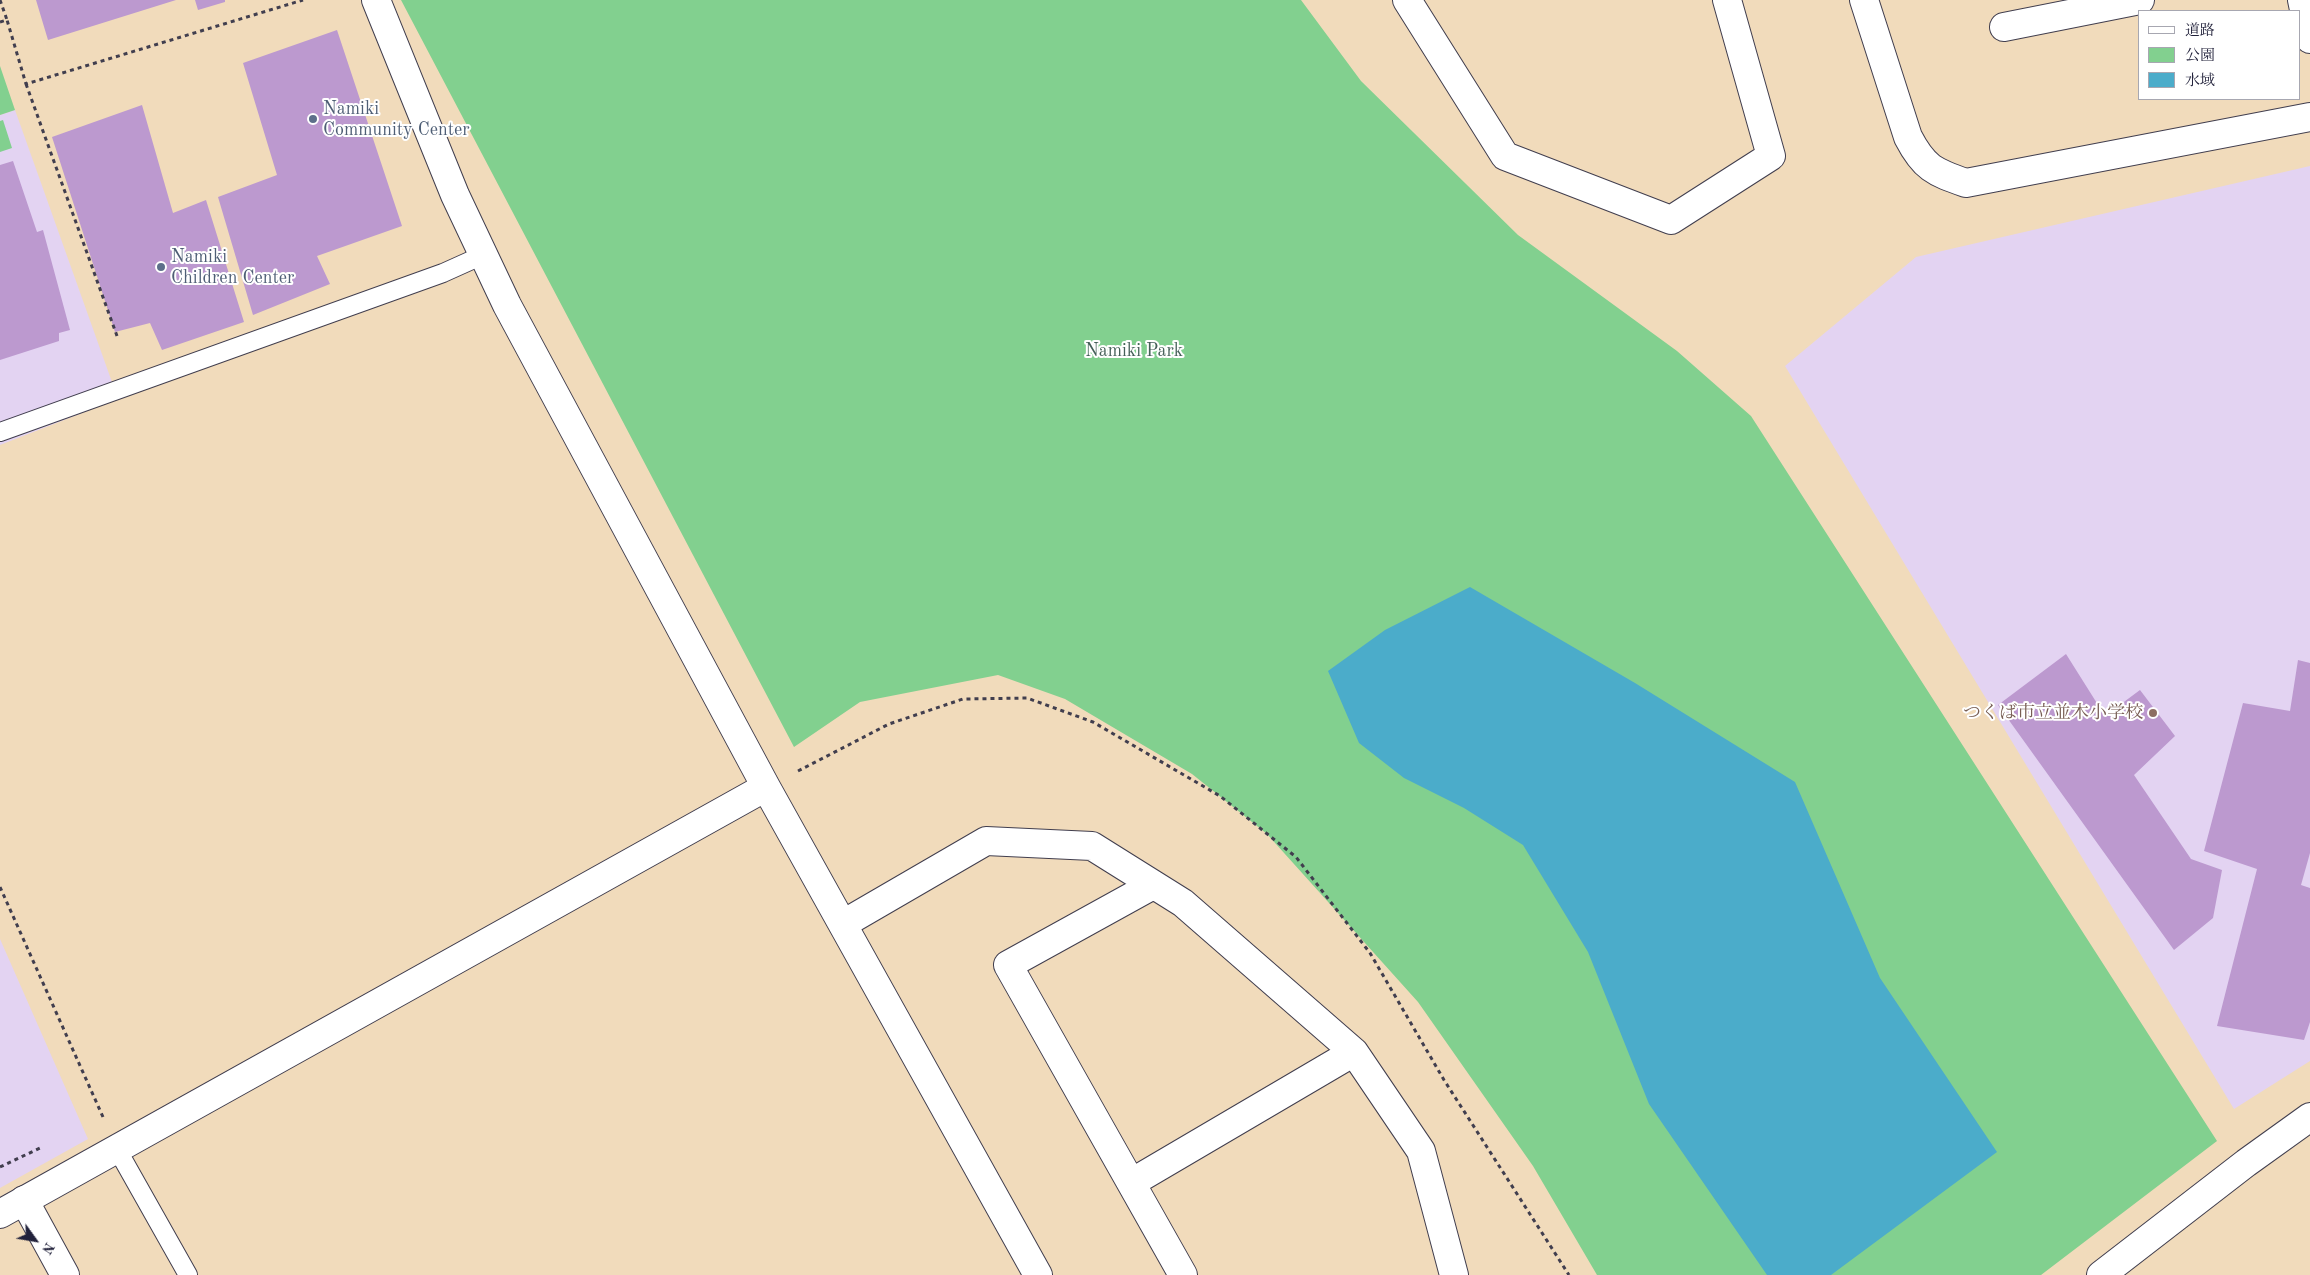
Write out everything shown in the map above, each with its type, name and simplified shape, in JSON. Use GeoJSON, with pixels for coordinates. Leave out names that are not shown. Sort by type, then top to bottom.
{"type":"FeatureCollection","features":[{"type":"Feature","properties":{"kind":"street"},"geometry":{"type":"LineString","coordinates":[[376,0],[416,101],[483,255],[507,305],[766,787],[1038,1275]]}},
{"type":"Feature","properties":{"kind":"street"},"geometry":{"type":"LineString","coordinates":[[1417,4],[1505,156],[1671,220],[1771,156],[1727,0]]}},
{"type":"Feature","properties":{"kind":"street"},"geometry":{"type":"LineString","coordinates":[[1864,0],[1908,137],[1919,158],[1940,174],[1966,183],[2310,117]]}},
{"type":"Feature","properties":{"kind":"street"},"geometry":{"type":"LineString","coordinates":[[2004,27],[2140,0]]}},
{"type":"Feature","properties":{"kind":"street"},"geometry":{"type":"LineString","coordinates":[[2302,0],[2310,39]]}},
{"type":"Feature","properties":{"kind":"street"},"geometry":{"type":"LineString","coordinates":[[0,1214],[766,787]]}},
{"type":"Feature","properties":{"kind":"street"},"geometry":{"type":"LineString","coordinates":[[843,924],[986,841],[1092,846],[1183,903],[1354,1052],[1421,1151],[1454,1275]]}},
{"type":"Feature","properties":{"kind":"street"},"geometry":{"type":"LineString","coordinates":[[1153,885],[1008,966],[1183,1275]]}},
{"type":"Feature","properties":{"kind":"street"},"geometry":{"type":"LineString","coordinates":[[1131,1183],[1354,1052]]}},
{"type":"Feature","properties":{"kind":"street"},"geometry":{"type":"LineString","coordinates":[[2101,1275],[2246,1163],[2310,1117]]}},
{"type":"Feature","properties":{"kind":"street"},"geometry":{"type":"LineString","coordinates":[[24,1200],[65,1275]]}},
{"type":"Feature","properties":{"kind":"lane"},"geometry":{"type":"LineString","coordinates":[[0,432],[443,273],[483,255]]}},
{"type":"Feature","properties":{"kind":"lane"},"geometry":{"type":"LineString","coordinates":[[117,1149],[188,1275]]}},
{"type":"Feature","properties":{"kind":"path"},"geometry":{"type":"LineString","coordinates":[[0,0],[26,84],[117,336]]}},
{"type":"Feature","properties":{"kind":"path"},"geometry":{"type":"LineString","coordinates":[[26,84],[303,0]]}},
{"type":"Feature","properties":{"kind":"path"},"geometry":{"type":"LineString","coordinates":[[0,22],[7,20]]}},
{"type":"Feature","properties":{"kind":"path"},"geometry":{"type":"LineString","coordinates":[[0,887],[117,1149]]}},
{"type":"Feature","properties":{"kind":"shaded area"},"geometry":{"type":"Polygon","coordinates":[[[15,110],[118,399],[0,445],[0,115],[15,110]]]}},
{"type":"Feature","properties":{"kind":"shaded area","name":"つくば市立並木小学校"},"geometry":{"type":"Polygon","coordinates":[[[2310,166],[2310,1061],[2234,1109],[1785,366],[1916,257],[2310,166]]]}},
{"type":"Feature","properties":{"kind":"shaded area"},"geometry":{"type":"Polygon","coordinates":[[[0,939],[88,1139],[0,1188],[0,939]]]}},
{"type":"Feature","properties":{"kind":"green space","name":"Namiki Park"},"geometry":{"type":"Polygon","coordinates":[[[401,0],[1301,0],[1361,81],[1518,235],[1677,351],[1751,416],[2217,1141],[2041,1275],[1597,1275],[1533,1166],[1418,1002],[1267,834],[1192,774],[1065,699],[998,675],[860,702],[794,747],[401,0]]]}},
{"type":"Feature","properties":{"kind":"green space"},"geometry":{"type":"Polygon","coordinates":[[[0,66],[15,110],[0,115],[0,66]]]}},
{"type":"Feature","properties":{"kind":"green space"},"geometry":{"type":"Polygon","coordinates":[[[3,120],[12,148],[0,152],[0,121],[3,120]]]}},
{"type":"Feature","properties":{"kind":"water"},"geometry":{"type":"Polygon","coordinates":[[[1470,587],[1635,683],[1795,782],[1880,978],[1997,1152],[1831,1275],[1767,1275],[1649,1104],[1588,952],[1523,845],[1464,808],[1404,778],[1359,743],[1328,671],[1385,630],[1470,587]]]}},
{"type":"Feature","properties":{"kind":"building"},"geometry":{"type":"Polygon","coordinates":[[[36,0],[176,0],[48,40],[36,0]]]}},
{"type":"Feature","properties":{"kind":"building"},"geometry":{"type":"Polygon","coordinates":[[[195,0],[225,0],[225,2],[198,10],[195,0]]]}},
{"type":"Feature","properties":{"kind":"building","name":"Namiki Community Center"},"geometry":{"type":"Polygon","coordinates":[[[337,30],[402,226],[317,256],[330,284],[253,315],[218,197],[277,175],[243,63],[337,30]]]}},
{"type":"Feature","properties":{"kind":"building","name":"Namiki Children Center"},"geometry":{"type":"Polygon","coordinates":[[[142,105],[173,213],[206,200],[244,322],[162,350],[150,323],[115,332],[52,137],[142,105]]]}},
{"type":"Feature","properties":{"kind":"building"},"geometry":{"type":"Polygon","coordinates":[[[13,161],[37,232],[43,230],[70,330],[59,333],[59,341],[0,360],[0,165],[13,161]]]}},
{"type":"Feature","properties":{"kind":"building"},"geometry":{"type":"Polygon","coordinates":[[[2066,654],[2105,716],[2140,690],[2175,736],[2134,775],[2191,859],[2222,870],[2213,918],[2174,950],[1998,705],[2066,654]]]}},
{"type":"Feature","properties":{"kind":"building"},"geometry":{"type":"Polygon","coordinates":[[[2298,660],[2310,663],[2310,853],[2301,885],[2310,888],[2310,1022],[2304,1040],[2217,1026],[2257,869],[2204,851],[2243,703],[2290,711],[2298,660]]]}},
{"type":"Feature","properties":{"kind":"place","name":"Namiki Community Center"},"geometry":{"type":"Point","coordinates":[313,119]}},
{"type":"Feature","properties":{"kind":"place","name":"Namiki Children Center"},"geometry":{"type":"Point","coordinates":[161,267]}},
{"type":"Feature","properties":{"kind":"place","name":"つくば市立並木小学校"},"geometry":{"type":"Point","coordinates":[2153,713]}}]}
